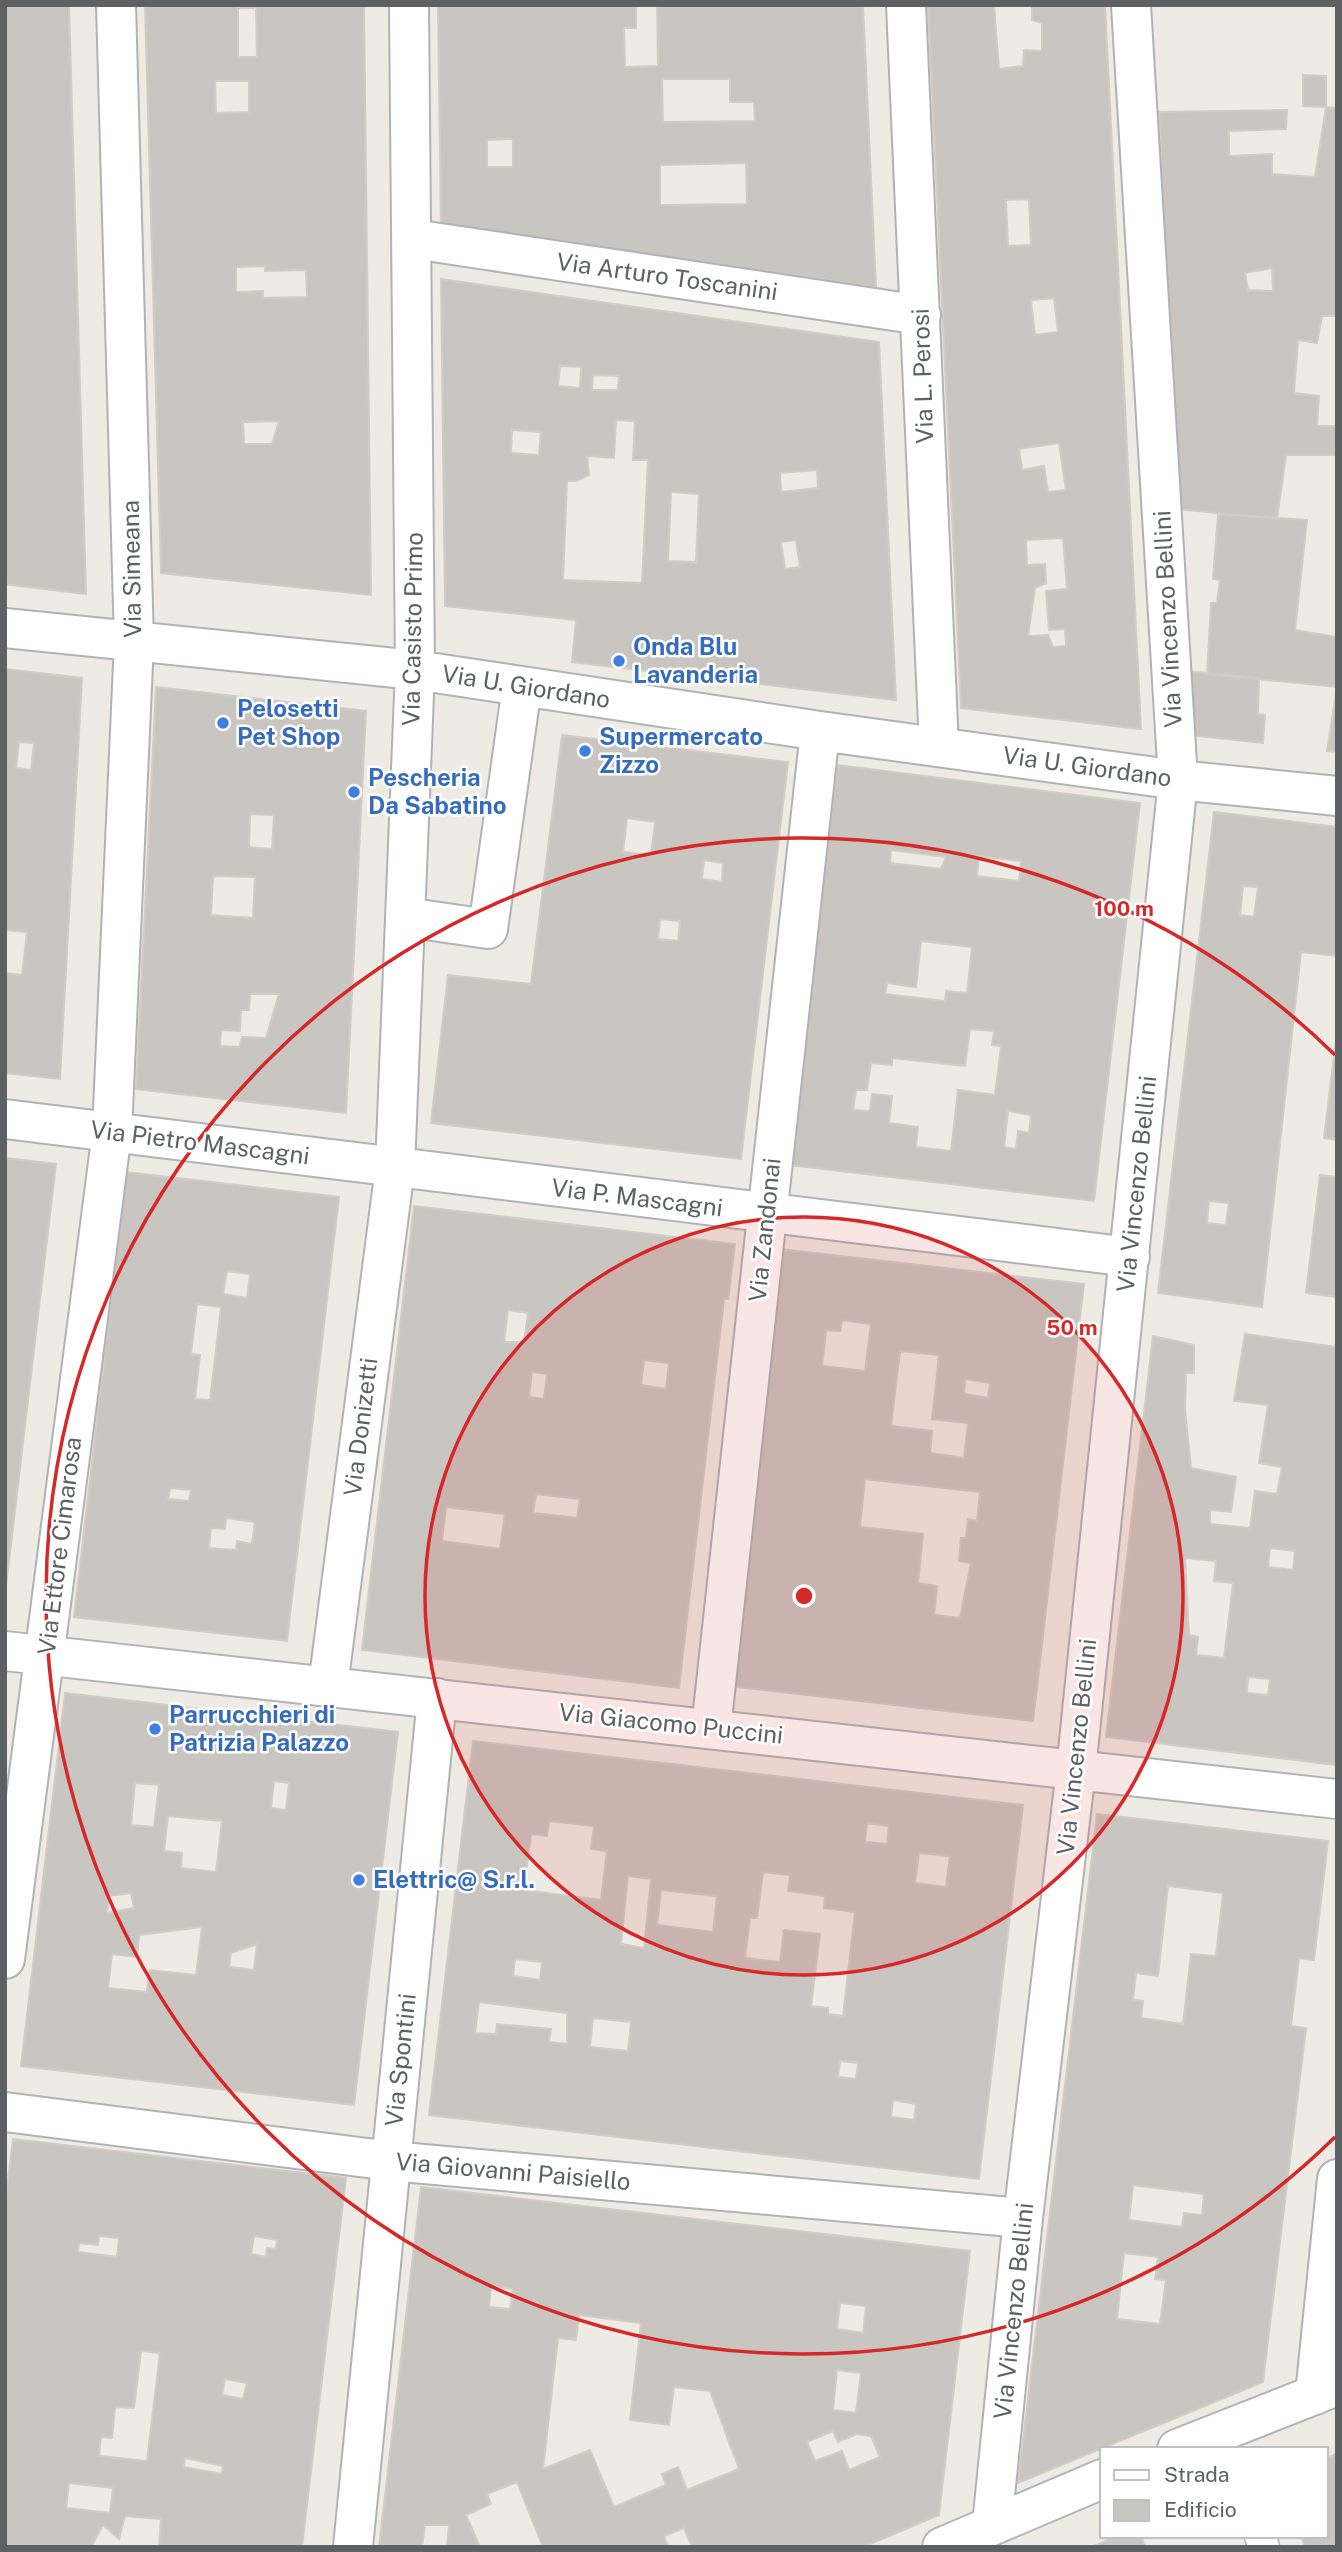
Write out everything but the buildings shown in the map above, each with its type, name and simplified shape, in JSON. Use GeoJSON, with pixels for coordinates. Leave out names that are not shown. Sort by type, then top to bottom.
{"type":"FeatureCollection","features":[{"type":"Feature","properties":{"kind":"street","name":"Via Simeana"},"geometry":{"type":"LineString","coordinates":[[112,1132],[134,642],[116,5]]}},
{"type":"Feature","properties":{"kind":"street","name":"Via Casisto Primo"},"geometry":{"type":"LineString","coordinates":[[395,1168],[415,670],[409,5]]}},
{"type":"Feature","properties":{"kind":"street","name":"Via L. Perosi"},"geometry":{"type":"LineString","coordinates":[[906,5],[939,747]]}},
{"type":"Feature","properties":{"kind":"street","name":"Via Vincenzo Bellini"},"geometry":{"type":"LineString","coordinates":[[992,2525],[1023,2218],[1076,1770],[1178,780],[1130,5]]}},
{"type":"Feature","properties":{"kind":"street","name":"Via Arturo Toscanini"},"geometry":{"type":"LineString","coordinates":[[413,239],[921,315]]}},
{"type":"Feature","properties":{"kind":"street","name":"Via U. Giordano"},"geometry":{"type":"LineString","coordinates":[[5,628],[415,670],[820,731],[1178,780],[1337,796]]}},
{"type":"Feature","properties":{"kind":"street"},"geometry":{"type":"LineString","coordinates":[[405,917],[488,929],[522,686]]}},
{"type":"Feature","properties":{"kind":"street","name":"Via Zandonai"},"geometry":{"type":"LineString","coordinates":[[711,1729],[820,731]]}},
{"type":"Feature","properties":{"kind":"street","name":"Via Pietro Mascagni"},"geometry":{"type":"LineString","coordinates":[[5,1119],[395,1168]]}},
{"type":"Feature","properties":{"kind":"street","name":"Via Ettore Cimarosa"},"geometry":{"type":"LineString","coordinates":[[5,1959],[112,1132]]}},
{"type":"Feature","properties":{"kind":"street","name":"Via P. Mascagni"},"geometry":{"type":"LineString","coordinates":[[395,1168],[1130,1257]]}},
{"type":"Feature","properties":{"kind":"street","name":"Via Donizetti"},"geometry":{"type":"LineString","coordinates":[[328,1686],[395,1168]]}},
{"type":"Feature","properties":{"kind":"street","name":"Via Giacomo Puccini"},"geometry":{"type":"LineString","coordinates":[[5,1651],[1337,1799]]}},
{"type":"Feature","properties":{"kind":"street","name":"Via Spontini"},"geometry":{"type":"LineString","coordinates":[[353,2547],[438,1699]]}},
{"type":"Feature","properties":{"kind":"street","name":"Via Giovanni Paisiello"},"geometry":{"type":"LineString","coordinates":[[5,2112],[391,2161],[1023,2218]]}},
{"type":"Feature","properties":{"kind":"street"},"geometry":{"type":"LineString","coordinates":[[1188,2447],[1220,2441],[1326,2391],[1337,2179]]}},
{"type":"Feature","properties":{"kind":"street"},"geometry":{"type":"LineString","coordinates":[[942,2547],[1100,2480]]}},
{"type":"Feature","properties":{"kind":"place","name":"Onda Blu Lavanderia"},"geometry":{"type":"Point","coordinates":[619,661]}},
{"type":"Feature","properties":{"kind":"place","name":"Pelosetti Pet Shop"},"geometry":{"type":"Point","coordinates":[223,723]}},
{"type":"Feature","properties":{"kind":"place","name":"Supermercato Zizzo"},"geometry":{"type":"Point","coordinates":[585,751]}},
{"type":"Feature","properties":{"kind":"place","name":"Pescheria Da Sabatino"},"geometry":{"type":"Point","coordinates":[354,792]}},
{"type":"Feature","properties":{"kind":"place","name":"Parrucchieri di Patrizia Palazzo"},"geometry":{"type":"Point","coordinates":[155,1729]}},
{"type":"Feature","properties":{"kind":"place","name":"Elettric@ S.r.l."},"geometry":{"type":"Point","coordinates":[359,1880]}}]}
